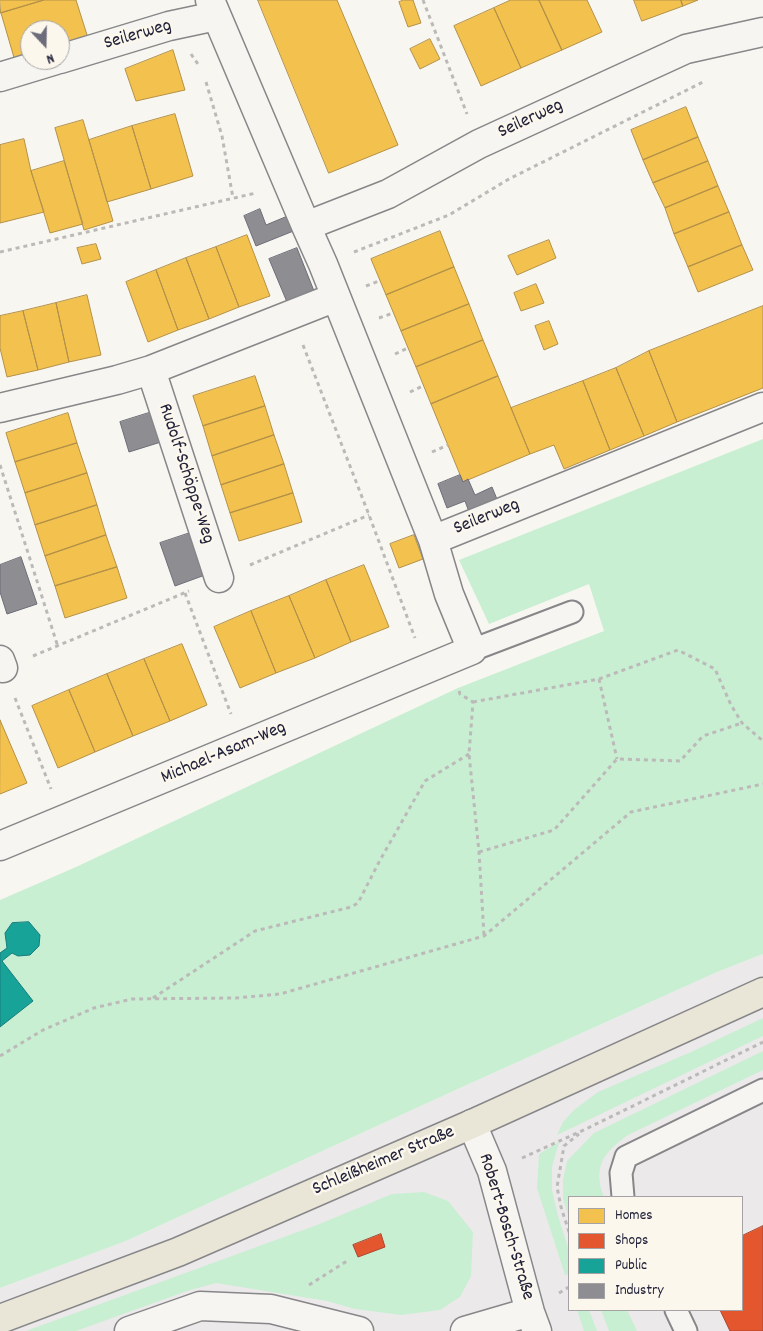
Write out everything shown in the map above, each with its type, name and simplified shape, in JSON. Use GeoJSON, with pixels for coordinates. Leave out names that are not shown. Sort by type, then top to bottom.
{"type":"FeatureCollection","features":[{"type":"Feature","properties":{"kind":"main road","name":"Schleißheimer Straße"},"geometry":{"type":"LineString","coordinates":[[0,1319],[178,1252],[472,1124],[763,992]]}},
{"type":"Feature","properties":{"kind":"street","name":"Seilerweg"},"geometry":{"type":"LineString","coordinates":[[70,56],[169,26],[213,8],[323,264],[433,540],[449,594],[448,660]]}},
{"type":"Feature","properties":{"kind":"street","name":"Seilerweg"},"geometry":{"type":"LineString","coordinates":[[306,226],[388,194],[479,144],[686,49],[763,32]]}},
{"type":"Feature","properties":{"kind":"street"},"geometry":{"type":"LineString","coordinates":[[0,77],[23,70]]}},
{"type":"Feature","properties":{"kind":"street"},"geometry":{"type":"LineString","coordinates":[[0,408],[151,370],[336,297]]}},
{"type":"Feature","properties":{"kind":"street","name":"Rudolf-Schöppe-Weg"},"geometry":{"type":"LineString","coordinates":[[151,370],[219,578]]}},
{"type":"Feature","properties":{"kind":"street","name":"Seilerweg"},"geometry":{"type":"LineString","coordinates":[[433,540],[763,408]]}},
{"type":"Feature","properties":{"kind":"street","name":"Michael-Asam-Weg"},"geometry":{"type":"LineString","coordinates":[[0,846],[448,660]]}},
{"type":"Feature","properties":{"kind":"street","name":"Robert-Bosch-Straße"},"geometry":{"type":"LineString","coordinates":[[472,1124],[492,1171],[534,1321]]}},
{"type":"Feature","properties":{"kind":"street"},"geometry":{"type":"LineString","coordinates":[[131,1331],[200,1306],[271,1309],[359,1331]]}},
{"type":"Feature","properties":{"kind":"street"},"geometry":{"type":"LineString","coordinates":[[465,1331],[534,1321]]}},
{"type":"Feature","properties":{"kind":"lane"},"geometry":{"type":"LineString","coordinates":[[448,660],[572,612]]}},
{"type":"Feature","properties":{"kind":"lane"},"geometry":{"type":"LineString","coordinates":[[623,1196],[620,1173],[626,1157],[763,1090]]}},
{"type":"Feature","properties":{"kind":"lane"},"geometry":{"type":"LineString","coordinates":[[676,1311],[686,1331]]}},
{"type":"Feature","properties":{"kind":"path"},"geometry":{"type":"LineString","coordinates":[[423,0],[479,144]]}},
{"type":"Feature","properties":{"kind":"path"},"geometry":{"type":"LineString","coordinates":[[169,26],[203,70]]}},
{"type":"Feature","properties":{"kind":"path"},"geometry":{"type":"LineString","coordinates":[[206,80],[222,136],[233,198]]}},
{"type":"Feature","properties":{"kind":"path"},"geometry":{"type":"LineString","coordinates":[[323,264],[448,215],[509,179],[700,82],[709,80]]}},
{"type":"Feature","properties":{"kind":"path"},"geometry":{"type":"LineString","coordinates":[[0,252],[289,186]]}},
{"type":"Feature","properties":{"kind":"path"},"geometry":{"type":"LineString","coordinates":[[291,314],[369,515],[448,660],[460,694],[473,702],[599,679],[678,650],[715,669],[731,705],[742,723],[763,740]]}},
{"type":"Feature","properties":{"kind":"path"},"geometry":{"type":"LineString","coordinates":[[0,465],[58,647]]}},
{"type":"Feature","properties":{"kind":"path"},"geometry":{"type":"LineString","coordinates":[[64,820],[1,664],[58,647],[369,515]]}},
{"type":"Feature","properties":{"kind":"path"},"geometry":{"type":"LineString","coordinates":[[185,593],[244,746]]}},
{"type":"Feature","properties":{"kind":"path"},"geometry":{"type":"LineString","coordinates":[[599,679],[617,759]]}},
{"type":"Feature","properties":{"kind":"path"},"geometry":{"type":"LineString","coordinates":[[473,702],[468,754],[479,852],[484,936]]}},
{"type":"Feature","properties":{"kind":"path"},"geometry":{"type":"LineString","coordinates":[[617,759],[680,761],[703,736],[742,723]]}},
{"type":"Feature","properties":{"kind":"path"},"geometry":{"type":"LineString","coordinates":[[152,999],[254,931],[350,907],[358,903],[425,781],[468,754]]}},
{"type":"Feature","properties":{"kind":"path"},"geometry":{"type":"LineString","coordinates":[[479,852],[554,830],[617,759]]}},
{"type":"Feature","properties":{"kind":"path"},"geometry":{"type":"LineString","coordinates":[[0,1056],[43,1030],[94,1008],[132,999],[236,998],[280,994],[484,936],[631,812],[763,784]]}},
{"type":"Feature","properties":{"kind":"path"},"geometry":{"type":"LineString","coordinates":[[492,1171],[586,1129],[763,1042]]}},
{"type":"Feature","properties":{"kind":"path"},"geometry":{"type":"LineString","coordinates":[[568,1229],[557,1187],[564,1146],[586,1129]]}},
{"type":"Feature","properties":{"kind":"shaded area"},"geometry":{"type":"Polygon","coordinates":[[[763,954],[763,1331],[0,1331],[0,1288],[126,1241],[717,972],[763,954]]]}},
{"type":"Feature","properties":{"kind":"green space"},"geometry":{"type":"Polygon","coordinates":[[[763,439],[763,954],[717,972],[126,1241],[0,1288],[0,900],[76,867],[458,688],[604,631],[589,584],[489,624],[459,560],[763,439]]]}},
{"type":"Feature","properties":{"kind":"green space"},"geometry":{"type":"Polygon","coordinates":[[[763,1018],[763,1036],[557,1135],[563,1122],[574,1110],[598,1092],[691,1052],[763,1018]]]}},
{"type":"Feature","properties":{"kind":"green space"},"geometry":{"type":"Polygon","coordinates":[[[763,1051],[763,1070],[628,1135],[620,1141],[602,1161],[599,1177],[604,1196],[568,1196],[568,1215],[563,1199],[563,1180],[567,1161],[594,1133],[763,1051]]]}},
{"type":"Feature","properties":{"kind":"green space"},"geometry":{"type":"Polygon","coordinates":[[[559,1142],[552,1167],[552,1190],[568,1248],[568,1274],[565,1275],[537,1188],[539,1154],[559,1142]]]}},
{"type":"Feature","properties":{"kind":"green space"},"geometry":{"type":"Polygon","coordinates":[[[424,1192],[448,1201],[473,1232],[471,1276],[460,1297],[440,1310],[401,1315],[355,1309],[327,1301],[216,1283],[187,1291],[76,1331],[26,1331],[317,1225],[392,1194],[424,1192]]]}},
{"type":"Feature","properties":{"kind":"green space"},"geometry":{"type":"Polygon","coordinates":[[[577,1311],[589,1311],[597,1331],[584,1331],[577,1311]]]}},
{"type":"Feature","properties":{"kind":"green space"},"geometry":{"type":"Polygon","coordinates":[[[601,1311],[627,1311],[637,1331],[609,1331],[601,1311]]]}},
{"type":"Feature","properties":{"kind":"building: Homes"},"geometry":{"type":"Polygon","coordinates":[[[0,0],[44,0],[1,13],[0,0]]]}},
{"type":"Feature","properties":{"kind":"building: Homes"},"geometry":{"type":"Polygon","coordinates":[[[44,0],[76,0],[88,38],[70,44],[70,20],[20,20],[20,59],[15,61],[1,13],[44,0]]]}},
{"type":"Feature","properties":{"kind":"building: Homes"},"geometry":{"type":"Polygon","coordinates":[[[258,0],[337,0],[398,145],[329,173],[258,0]]]}},
{"type":"Feature","properties":{"kind":"building: Homes"},"geometry":{"type":"Polygon","coordinates":[[[413,0],[421,23],[408,27],[399,2],[413,0]]]}},
{"type":"Feature","properties":{"kind":"building: Homes"},"geometry":{"type":"Polygon","coordinates":[[[511,0],[539,0],[562,50],[521,68],[494,8],[511,0]]]}},
{"type":"Feature","properties":{"kind":"building: Homes"},"geometry":{"type":"Polygon","coordinates":[[[539,0],[587,0],[602,32],[562,50],[539,0]]]}},
{"type":"Feature","properties":{"kind":"building: Homes"},"geometry":{"type":"Polygon","coordinates":[[[634,0],[681,0],[683,6],[642,21],[634,0]]]}},
{"type":"Feature","properties":{"kind":"building: Homes"},"geometry":{"type":"Polygon","coordinates":[[[681,0],[698,0],[683,6],[681,0]]]}},
{"type":"Feature","properties":{"kind":"building: Homes"},"geometry":{"type":"Polygon","coordinates":[[[494,8],[521,68],[481,86],[454,26],[494,8]]]}},
{"type":"Feature","properties":{"kind":"building: Homes"},"geometry":{"type":"Polygon","coordinates":[[[430,39],[440,59],[420,69],[410,49],[430,39]]]}},
{"type":"Feature","properties":{"kind":"building: Homes"},"geometry":{"type":"Polygon","coordinates":[[[173,50],[185,90],[136,101],[125,69],[173,50]]]}},
{"type":"Feature","properties":{"kind":"building: Homes"},"geometry":{"type":"Polygon","coordinates":[[[686,107],[698,137],[643,160],[631,130],[686,107]]]}},
{"type":"Feature","properties":{"kind":"building: Homes"},"geometry":{"type":"Polygon","coordinates":[[[175,114],[193,176],[151,189],[132,126],[175,114]]]}},
{"type":"Feature","properties":{"kind":"building: Homes"},"geometry":{"type":"Polygon","coordinates":[[[83,120],[113,221],[84,230],[55,128],[83,120]]]}},
{"type":"Feature","properties":{"kind":"building: Homes"},"geometry":{"type":"Polygon","coordinates":[[[132,126],[151,189],[107,202],[89,140],[132,126]]]}},
{"type":"Feature","properties":{"kind":"building: Homes"},"geometry":{"type":"Polygon","coordinates":[[[698,137],[708,161],[653,183],[643,160],[698,137]]]}},
{"type":"Feature","properties":{"kind":"building: Homes"},"geometry":{"type":"Polygon","coordinates":[[[24,139],[31,171],[44,212],[0,223],[0,145],[24,139]]]}},
{"type":"Feature","properties":{"kind":"building: Homes"},"geometry":{"type":"Polygon","coordinates":[[[64,161],[83,224],[50,233],[31,171],[64,161]]]}},
{"type":"Feature","properties":{"kind":"building: Homes"},"geometry":{"type":"Polygon","coordinates":[[[708,161],[718,186],[665,208],[653,183],[708,161]]]}},
{"type":"Feature","properties":{"kind":"building: Homes"},"geometry":{"type":"Polygon","coordinates":[[[718,186],[729,212],[674,234],[665,208],[718,186]]]}},
{"type":"Feature","properties":{"kind":"building: Homes"},"geometry":{"type":"Polygon","coordinates":[[[729,212],[742,245],[688,267],[674,234],[729,212]]]}},
{"type":"Feature","properties":{"kind":"building: Homes"},"geometry":{"type":"Polygon","coordinates":[[[440,231],[454,267],[386,295],[371,259],[440,231]]]}},
{"type":"Feature","properties":{"kind":"building: Homes"},"geometry":{"type":"Polygon","coordinates":[[[247,235],[270,296],[239,307],[216,247],[247,235]]]}},
{"type":"Feature","properties":{"kind":"building: Homes"},"geometry":{"type":"Polygon","coordinates":[[[549,240],[556,258],[517,275],[508,256],[549,240]]]}},
{"type":"Feature","properties":{"kind":"building: Homes"},"geometry":{"type":"Polygon","coordinates":[[[96,244],[101,259],[82,264],[77,248],[96,244]]]}},
{"type":"Feature","properties":{"kind":"building: Homes"},"geometry":{"type":"Polygon","coordinates":[[[742,245],[753,270],[698,292],[688,267],[742,245]]]}},
{"type":"Feature","properties":{"kind":"building: Homes"},"geometry":{"type":"Polygon","coordinates":[[[216,247],[239,307],[209,319],[186,258],[216,247]]]}},
{"type":"Feature","properties":{"kind":"building: Homes"},"geometry":{"type":"Polygon","coordinates":[[[186,258],[209,319],[178,330],[156,270],[186,258]]]}},
{"type":"Feature","properties":{"kind":"building: Homes"},"geometry":{"type":"Polygon","coordinates":[[[454,267],[469,304],[401,331],[386,295],[454,267]]]}},
{"type":"Feature","properties":{"kind":"building: Homes"},"geometry":{"type":"Polygon","coordinates":[[[156,270],[178,330],[148,342],[126,282],[156,270]]]}},
{"type":"Feature","properties":{"kind":"building: Homes"},"geometry":{"type":"Polygon","coordinates":[[[536,284],[544,303],[521,311],[514,293],[536,284]]]}},
{"type":"Feature","properties":{"kind":"building: Homes"},"geometry":{"type":"Polygon","coordinates":[[[87,295],[101,355],[69,362],[56,303],[87,295]]]}},
{"type":"Feature","properties":{"kind":"building: Homes"},"geometry":{"type":"Polygon","coordinates":[[[56,303],[69,362],[38,370],[23,311],[56,303]]]}},
{"type":"Feature","properties":{"kind":"building: Homes"},"geometry":{"type":"Polygon","coordinates":[[[469,304],[483,340],[416,367],[401,331],[469,304]]]}},
{"type":"Feature","properties":{"kind":"building: Homes"},"geometry":{"type":"Polygon","coordinates":[[[763,306],[763,388],[677,422],[649,351],[763,306]]]}},
{"type":"Feature","properties":{"kind":"building: Homes"},"geometry":{"type":"Polygon","coordinates":[[[23,311],[38,370],[7,377],[0,348],[0,316],[23,311]]]}},
{"type":"Feature","properties":{"kind":"building: Homes"},"geometry":{"type":"Polygon","coordinates":[[[549,321],[558,344],[544,350],[535,326],[549,321]]]}},
{"type":"Feature","properties":{"kind":"building: Homes"},"geometry":{"type":"Polygon","coordinates":[[[483,340],[498,376],[431,404],[416,367],[483,340]]]}},
{"type":"Feature","properties":{"kind":"building: Homes"},"geometry":{"type":"Polygon","coordinates":[[[649,351],[677,422],[644,436],[616,368],[649,351]]]}},
{"type":"Feature","properties":{"kind":"building: Homes"},"geometry":{"type":"Polygon","coordinates":[[[616,368],[644,436],[610,450],[583,381],[616,368]]]}},
{"type":"Feature","properties":{"kind":"building: Homes"},"geometry":{"type":"Polygon","coordinates":[[[255,376],[265,406],[203,426],[193,396],[255,376]]]}},
{"type":"Feature","properties":{"kind":"building: Homes"},"geometry":{"type":"Polygon","coordinates":[[[498,376],[530,454],[463,482],[431,404],[498,376]]]}},
{"type":"Feature","properties":{"kind":"building: Homes"},"geometry":{"type":"Polygon","coordinates":[[[583,381],[610,450],[564,469],[554,445],[530,454],[511,408],[583,381]]]}},
{"type":"Feature","properties":{"kind":"building: Homes"},"geometry":{"type":"Polygon","coordinates":[[[265,406],[274,435],[212,456],[203,426],[265,406]]]}},
{"type":"Feature","properties":{"kind":"building: Homes"},"geometry":{"type":"Polygon","coordinates":[[[68,413],[77,443],[15,462],[6,433],[68,413]]]}},
{"type":"Feature","properties":{"kind":"building: Homes"},"geometry":{"type":"Polygon","coordinates":[[[274,435],[284,464],[221,485],[212,456],[274,435]]]}},
{"type":"Feature","properties":{"kind":"building: Homes"},"geometry":{"type":"Polygon","coordinates":[[[77,443],[87,473],[25,493],[15,462],[77,443]]]}},
{"type":"Feature","properties":{"kind":"building: Homes"},"geometry":{"type":"Polygon","coordinates":[[[284,464],[293,493],[230,513],[221,485],[284,464]]]}},
{"type":"Feature","properties":{"kind":"building: Homes"},"geometry":{"type":"Polygon","coordinates":[[[87,473],[97,505],[35,525],[25,493],[87,473]]]}},
{"type":"Feature","properties":{"kind":"building: Homes"},"geometry":{"type":"Polygon","coordinates":[[[293,493],[302,522],[239,541],[230,513],[293,493]]]}},
{"type":"Feature","properties":{"kind":"building: Homes"},"geometry":{"type":"Polygon","coordinates":[[[97,505],[106,535],[45,556],[35,525],[97,505]]]}},
{"type":"Feature","properties":{"kind":"building: Homes"},"geometry":{"type":"Polygon","coordinates":[[[106,535],[117,567],[55,586],[45,556],[106,535]]]}},
{"type":"Feature","properties":{"kind":"building: Homes"},"geometry":{"type":"Polygon","coordinates":[[[414,535],[423,559],[399,568],[390,544],[414,535]]]}},
{"type":"Feature","properties":{"kind":"building: Homes"},"geometry":{"type":"Polygon","coordinates":[[[364,565],[389,627],[351,642],[326,580],[364,565]]]}},
{"type":"Feature","properties":{"kind":"building: Homes"},"geometry":{"type":"Polygon","coordinates":[[[117,567],[127,598],[65,618],[55,586],[117,567]]]}},
{"type":"Feature","properties":{"kind":"building: Homes"},"geometry":{"type":"Polygon","coordinates":[[[326,580],[351,642],[315,658],[289,596],[326,580]]]}},
{"type":"Feature","properties":{"kind":"building: Homes"},"geometry":{"type":"Polygon","coordinates":[[[289,596],[315,658],[276,673],[251,611],[289,596]]]}},
{"type":"Feature","properties":{"kind":"building: Homes"},"geometry":{"type":"Polygon","coordinates":[[[251,611],[276,673],[240,688],[214,627],[251,611]]]}},
{"type":"Feature","properties":{"kind":"building: Homes"},"geometry":{"type":"Polygon","coordinates":[[[182,644],[207,705],[170,721],[144,659],[182,644]]]}},
{"type":"Feature","properties":{"kind":"building: Homes"},"geometry":{"type":"Polygon","coordinates":[[[144,659],[170,721],[133,736],[107,674],[144,659]]]}},
{"type":"Feature","properties":{"kind":"building: Homes"},"geometry":{"type":"Polygon","coordinates":[[[107,674],[133,736],[95,752],[69,690],[107,674]]]}},
{"type":"Feature","properties":{"kind":"building: Homes"},"geometry":{"type":"Polygon","coordinates":[[[69,690],[95,752],[58,768],[32,706],[69,690]]]}},
{"type":"Feature","properties":{"kind":"building: Homes"},"geometry":{"type":"Polygon","coordinates":[[[0,720],[27,783],[0,794],[0,720]]]}},
{"type":"Feature","properties":{"kind":"building: Shops"},"geometry":{"type":"Polygon","coordinates":[[[763,1226],[763,1331],[730,1331],[720,1311],[743,1311],[743,1236],[763,1226]]]}},
{"type":"Feature","properties":{"kind":"building: Shops"},"geometry":{"type":"Polygon","coordinates":[[[381,1234],[385,1247],[358,1257],[353,1245],[381,1234]]]}},
{"type":"Feature","properties":{"kind":"building: Public"},"geometry":{"type":"Polygon","coordinates":[[[29,922],[40,935],[39,946],[30,955],[18,956],[12,953],[2,961],[33,1001],[0,1027],[0,953],[7,948],[5,933],[12,923],[29,922]]]}},
{"type":"Feature","properties":{"kind":"building: Industry"},"geometry":{"type":"Polygon","coordinates":[[[260,209],[266,225],[290,215],[296,230],[256,246],[244,216],[260,209]]]}},
{"type":"Feature","properties":{"kind":"building: Industry"},"geometry":{"type":"Polygon","coordinates":[[[297,248],[314,291],[287,302],[269,259],[297,248]]]}},
{"type":"Feature","properties":{"kind":"building: Industry"},"geometry":{"type":"Polygon","coordinates":[[[152,412],[161,442],[129,452],[120,422],[152,412]]]}},
{"type":"Feature","properties":{"kind":"building: Industry"},"geometry":{"type":"Polygon","coordinates":[[[460,475],[463,482],[468,479],[475,495],[492,487],[501,509],[472,520],[465,501],[447,508],[438,484],[460,475]]]}},
{"type":"Feature","properties":{"kind":"building: Industry"},"geometry":{"type":"Polygon","coordinates":[[[190,533],[205,575],[175,586],[160,543],[190,533]]]}},
{"type":"Feature","properties":{"kind":"building: Industry"},"geometry":{"type":"Polygon","coordinates":[[[21,557],[37,604],[7,614],[0,592],[0,565],[21,557]]]}}]}
